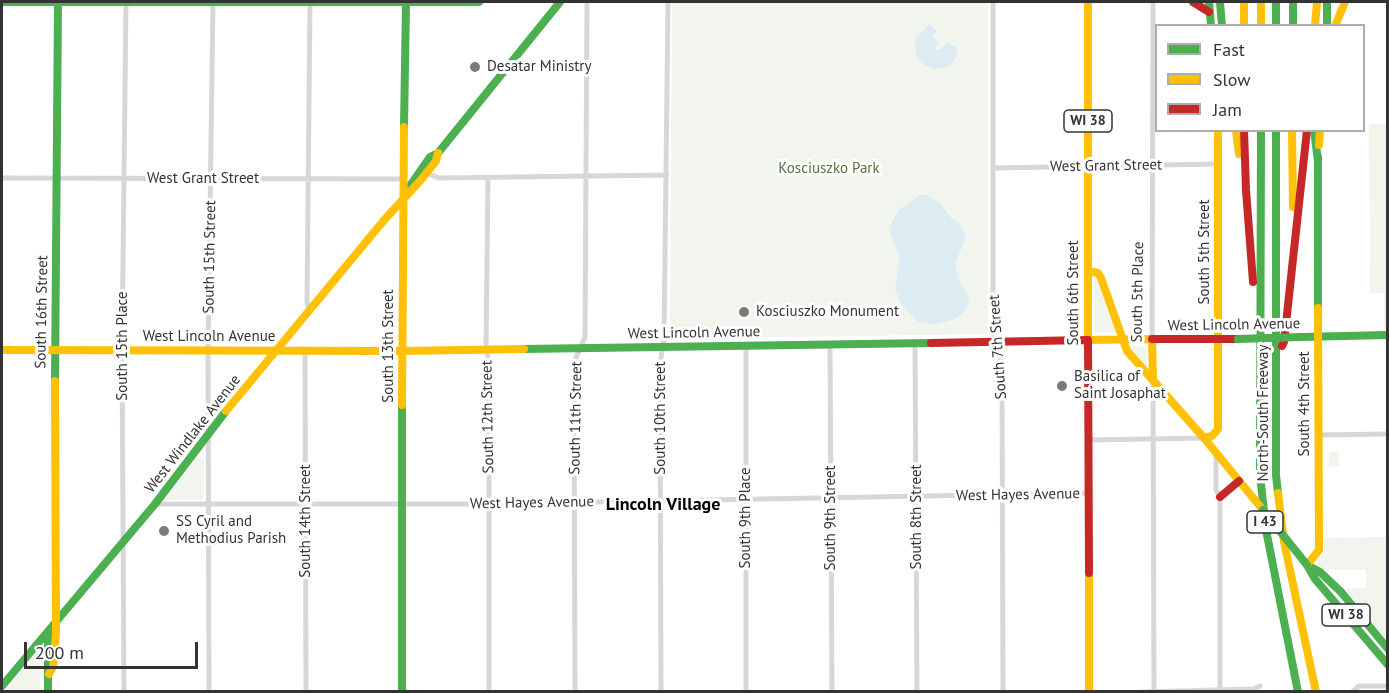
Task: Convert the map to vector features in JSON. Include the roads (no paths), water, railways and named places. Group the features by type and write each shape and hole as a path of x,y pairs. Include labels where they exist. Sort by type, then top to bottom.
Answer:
{"main road":[{"path":"2,2 479,2"},
{"name":"South 16th Street","path":"49,674 53,667 55,623 58,2"},
{"name":"South 13th Street","path":"402,692 402,351 406,2"},
{"name":"West Windlake Avenue","path":"404,197 411,182 430,157 438,153 560,2"},
{"name":"South 6th Street","path":"1088,2 1089,692"},
{"path":"1193,2 1222,24"},
{"path":"1209,2 1211,24"},
{"path":"1220,2 1222,24"},
{"path":"1244,2 1244,24"},
{"path":"1261,2 1261,24"},
{"path":"1276,2 1276,24"},
{"path":"1293,2 1293,23"},
{"path":"1315,24 1317,2"},
{"path":"1327,2 1327,24"},
{"path":"1336,24 1345,2"},
{"name":"South 5th Street","path":"1204,438 1212,436 1218,429 1218,132"},
{"path":"1236,132 1246,190"},
{"path":"1244,132 1246,190 1259,349"},
{"name":"North-South Freeway","path":"1261,132 1260,475 1266,530 1298,692"},
{"name":"North-South Freeway","path":"1276,132 1278,486 1284,542 1316,692"},
{"path":"1292,132 1293,243"},
{"path":"1277,354 1284,342 1307,132"},
{"path":"1314,132 1318,161"},
{"name":"South 4th Street","path":"1307,565 1319,550 1318,161 1320,132"},
{"name":"West Windlake Avenue","path":"2,683 155,504 208,433 436,161 438,153"},
{"name":"WI 38","path":"1088,271 1098,273 1127,351 1216,452 1307,565 1315,579 1388,665"},
{"name":"West Lincoln Avenue","path":"2,350 402,351 1388,335"},
{"name":"South 5th Place","path":"1152,339 1153,379"},
{"path":"1220,497 1239,481"},
{"name":"WI 38","path":"1307,565 1320,572 1341,592 1388,649"},
{"name":"South 16th Street","path":"48,692 48,639 55,623"},
{"path":"30,653 41,656 47,665"}],"street":[{"name":"South 15th Place","path":"124,692 122,350 126,2"},
{"name":"South 15th Street","path":"209,692 208,351 213,2"},
{"path":"309,311 307,302 310,2"},
{"name":"South 11th Street","path":"574,692 575,370 576,357 585,336 587,2"},
{"name":"South 10th Street","path":"661,692 661,357 667,176 668,2"},
{"name":"South 7th Street","path":"993,2 993,332 1000,349 1002,384 1003,692"},
{"name":"South 5th Place","path":"1152,339 1153,2"},
{"name":"West Grant Street","path":"994,168 1218,164"},
{"path":"426,172 439,178 667,176"},
{"name":"West Grant Street","path":"2,178 404,179"},
{"name":"South 12th Street","path":"488,178 486,350 489,360 489,692"},
{"name":"South 8th Street","path":"915,343 917,692"},
{"name":"South 9th Street","path":"830,344 832,692"},
{"name":"South 9th Place","path":"746,345 746,692"},
{"name":"South 14th Street","path":"305,351 306,692"},
{"name":"South 5th Place","path":"1153,379 1154,691"},
{"path":"1319,435 1388,434"},
{"path":"1089,440 1204,438"},
{"path":"1216,452 1216,490 1220,497 1220,691"},
{"name":"West Hayes Avenue","path":"155,504 489,504 1089,494"},
{"path":"1141,692 1220,691 1254,689 1260,686"},
{"path":"1352,692 1359,686 1388,686"}],"place":[{"name":"Desatar Ministry","path":"475,67"},
{"name":"Kosciuszko Monument","path":"744,312"},
{"name":"Basilica of Saint Josaphat","path":"1062,386"},
{"name":"SS Cyril and Methodius Parish","path":"164,531"}],"district":[{"name":"Lincoln Village","path":"663,505"}],"park label":[{"name":"Kosciuszko Park","path":"829,169"}]}
